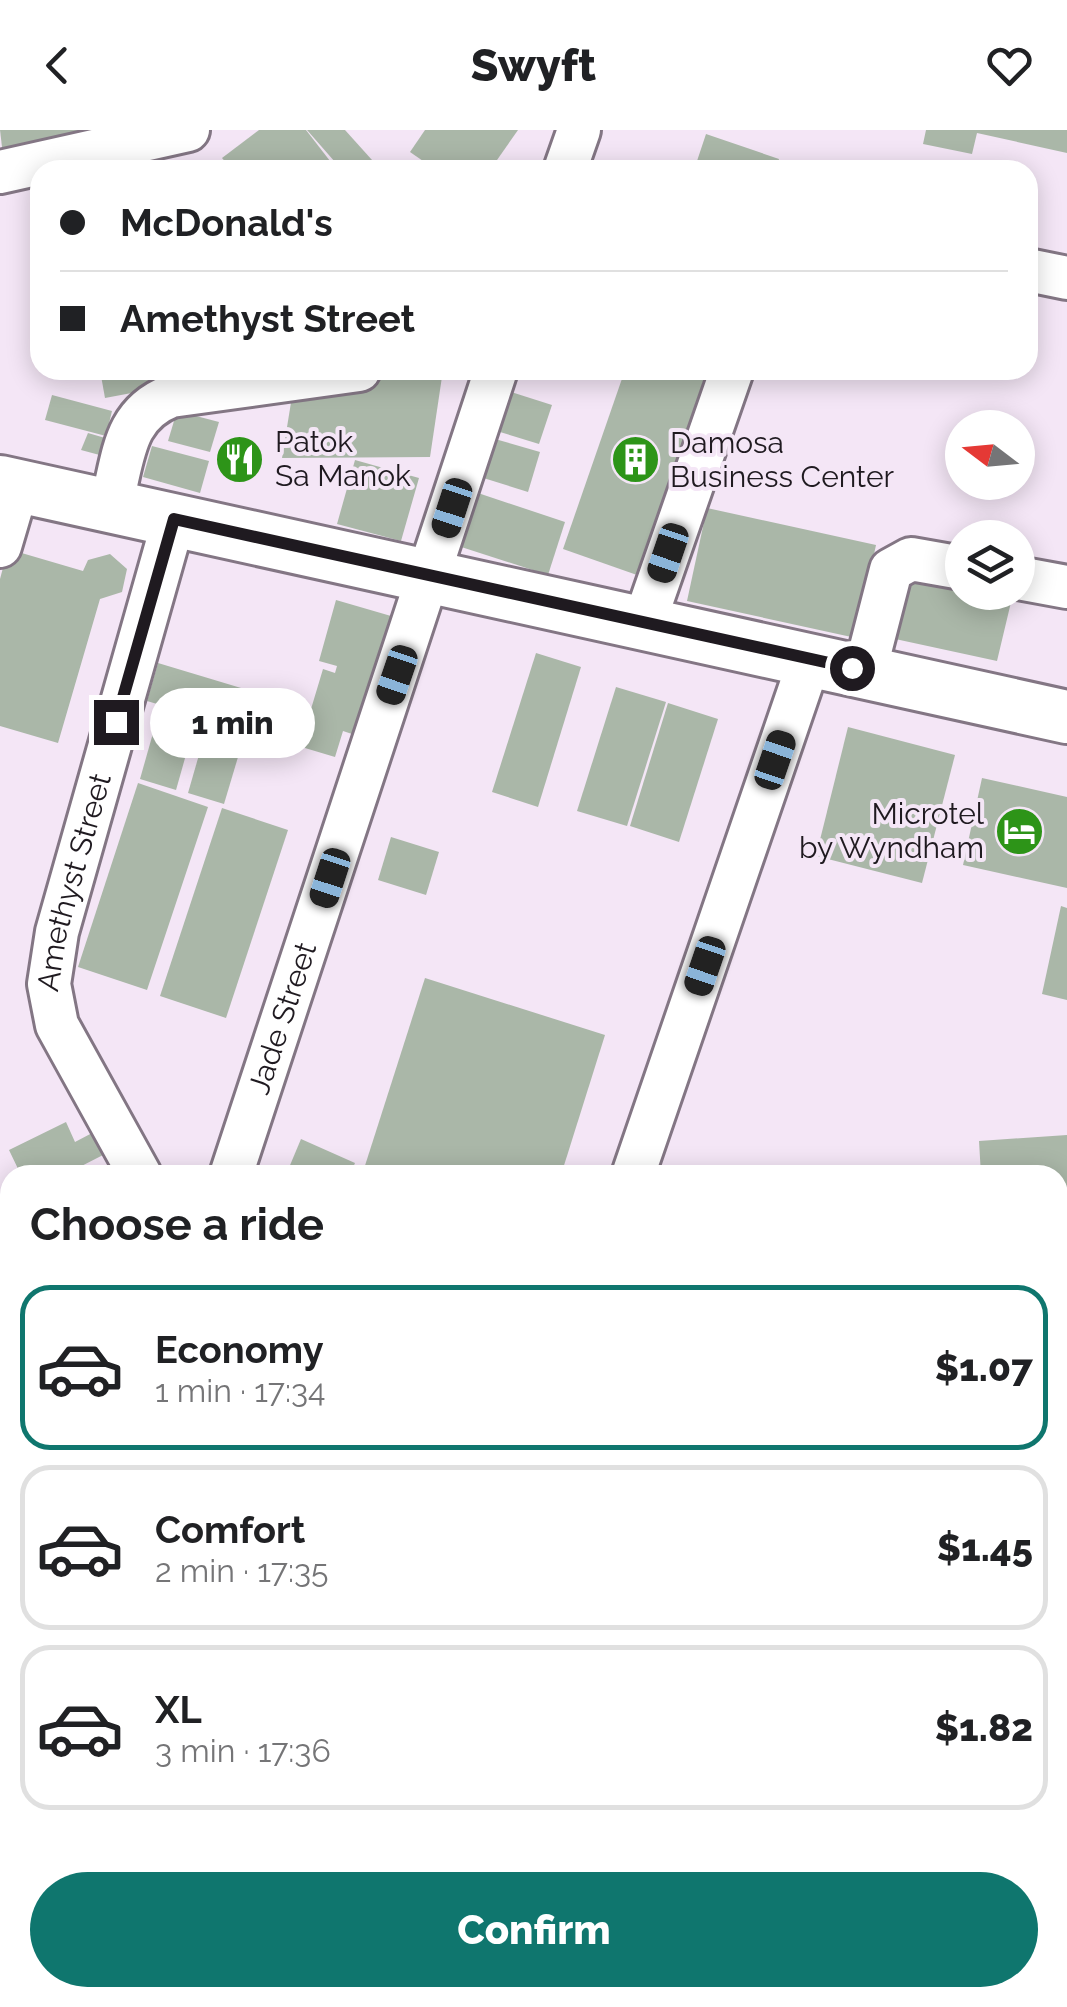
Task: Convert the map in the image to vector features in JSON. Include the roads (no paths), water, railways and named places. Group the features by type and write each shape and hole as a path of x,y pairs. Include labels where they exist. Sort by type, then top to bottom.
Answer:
{"main road":[{"path":"9,484 1067,716"}],"street":[{"path":"59,160 168,138 188,130"},
{"path":"568,160 579,130"},
{"path":"0,172 30,166"},
{"path":"1038,272 1067,278"},
{"path":"111,505 132,426 146,406 171,396 287,380"},
{"name":"Jade Street","path":"233,1165 493,380"},
{"path":"644,623 729,380"},
{"path":"0,546 9,484"},
{"name":"Amethyst Street","path":"134,1165 57,1025 49,984 57,932 174,519"},
{"path":"865,671 891,570 911,559 945,565"},
{"path":"1035,581 1067,587"},
{"path":"636,1165 810,659"}],"place":[{"name":"Patok Sa Manok","path":"240,459"},
{"name":"Damosa Business Center","path":"635,460"},
{"name":"Microtel by Wyndham","path":"1019,831"}]}
